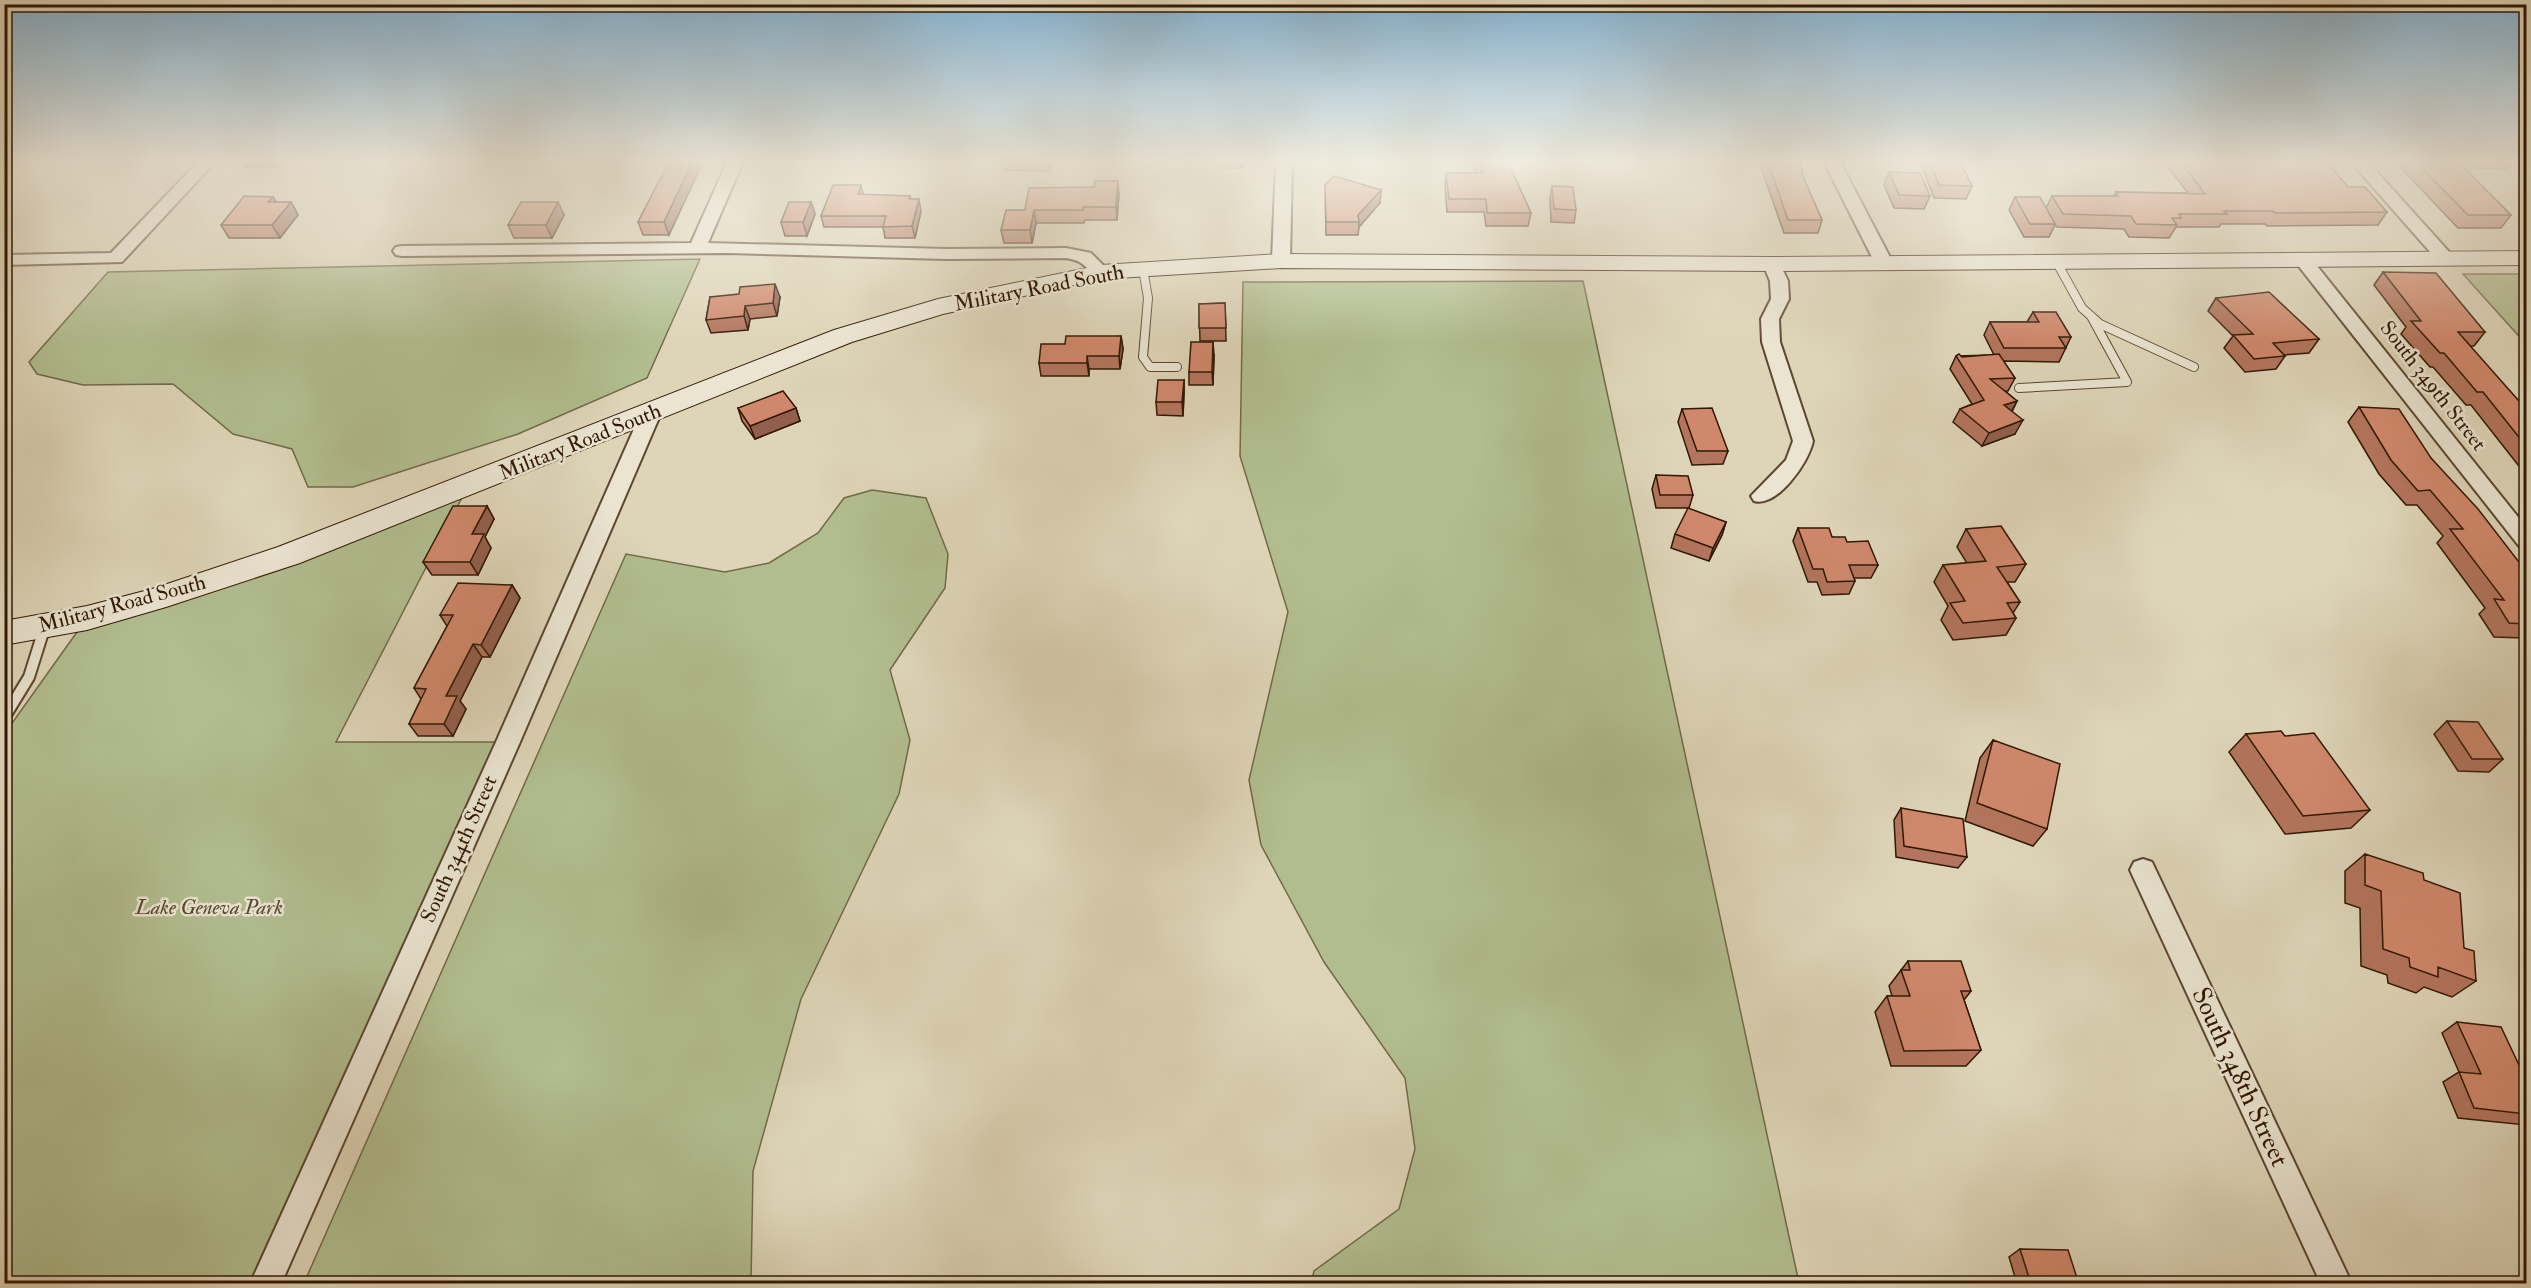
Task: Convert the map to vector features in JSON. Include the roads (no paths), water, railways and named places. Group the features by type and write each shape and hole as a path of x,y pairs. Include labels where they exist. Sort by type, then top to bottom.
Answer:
{"main road":[{"name":"Military Road South","path":"4,633 87,618 289,555 843,336 938,307 1101,272 1281,261 1772,264 2526,258"}],"street":[{"path":"4,260 116,258 150,222"},
{"path":"697,249 709,222"},
{"path":"1281,261 1282,222"},
{"path":"1863,222 1884,263"},
{"path":"2413,222 2445,258"},
{"path":"402,251 697,249 946,254 1066,253 1086,257 1101,272"},
{"name":"South 349th Street","path":"2303,260 2526,541"},
{"path":"1761,496 1793,466 1803,446 1802,434 1771,342 1770,319 1780,299 1779,281 1772,264"},
{"name":"South 344th Street","path":"265,1284 508,742 651,413"},
{"name":"South 348th Street","path":"2143,870 2337,1284"}],"lane":[{"path":"2056,261 2082,308 2100,324 2139,344 2194,367"},
{"path":"1143,269 1148,298 1143,357 1150,367 1177,367"},
{"path":"2019,388 2123,384 2127,381 2091,316"},
{"path":"4,718 29,677 45,626"}],"park label":[{"name":"Lake Geneva Park","path":"209,907"}]}
